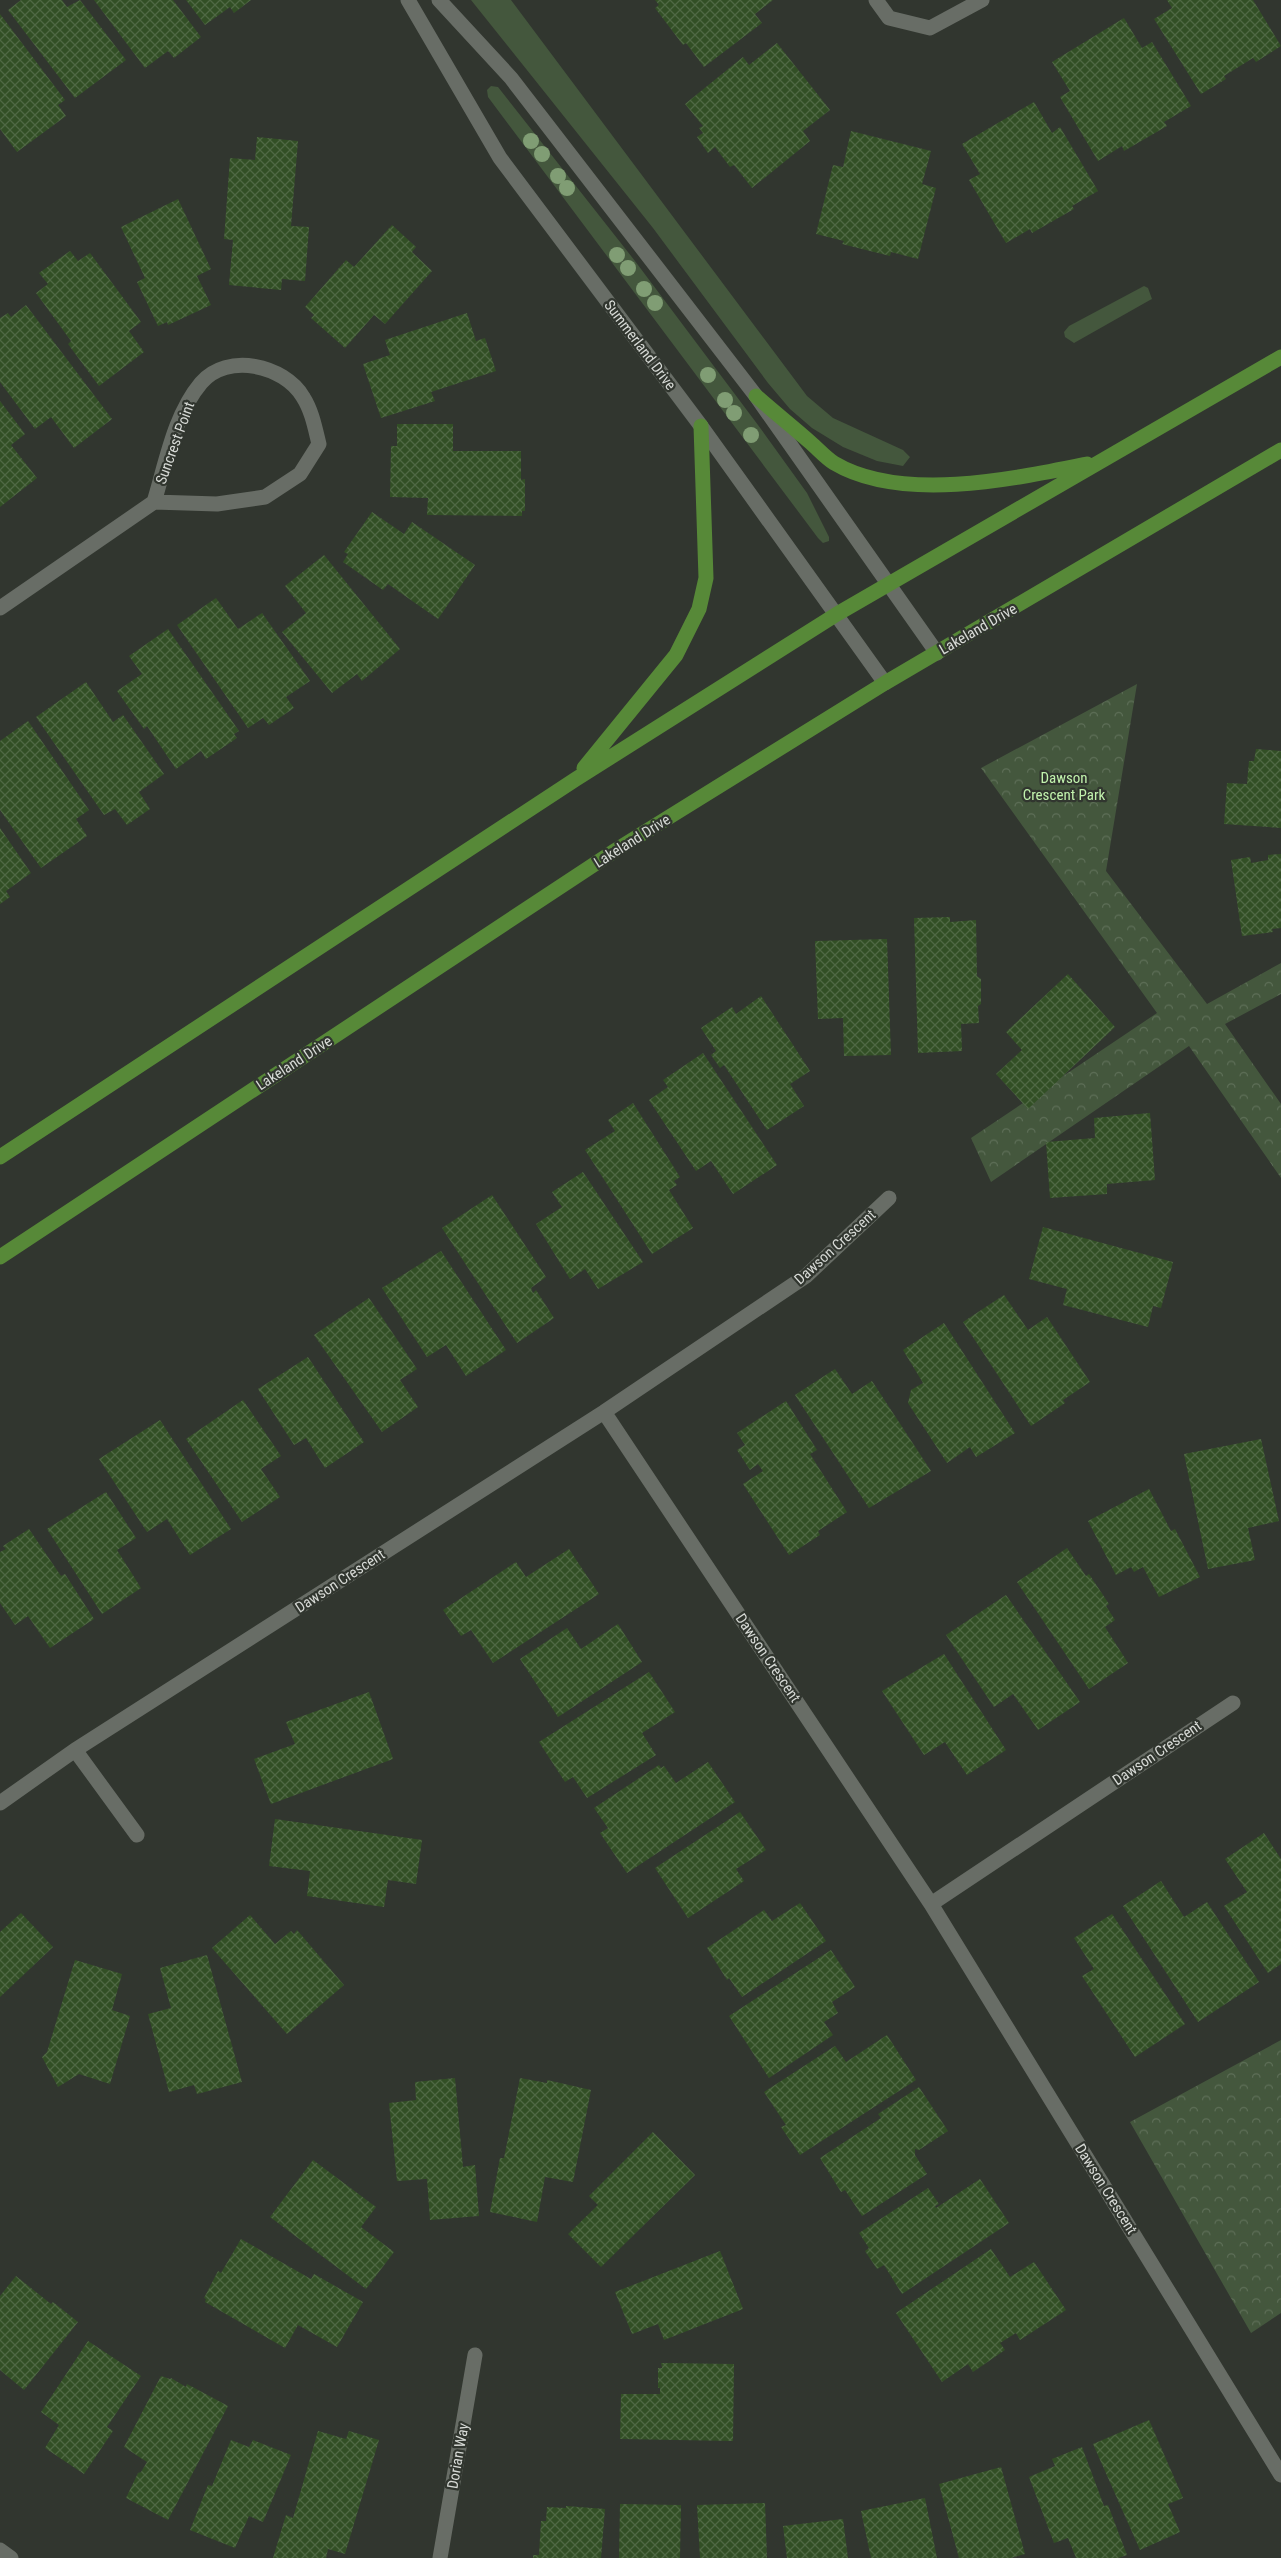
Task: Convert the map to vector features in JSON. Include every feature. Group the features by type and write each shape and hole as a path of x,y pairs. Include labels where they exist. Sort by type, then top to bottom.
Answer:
{"main road":[{"path":"0,1157 576,779 836,614 931,561 1098,461 1281,357"},
{"path":"756,396 834,462 868,478 911,484 966,484 1028,476 1098,461"},
{"path":"576,779 676,655 699,610 706,578 701,426"},
{"name":"Lakeland Drive","path":"0,1257 616,850 885,683 1281,450"}],"street":[{"name":"Summerland Drive","path":"408,0 500,158 701,426 885,683"},
{"path":"439,0 511,78 756,396 937,653"},
{"path":"876,0 889,18 930,28 982,0"},
{"name":"Suncrest Point","path":"0,608 154,502 217,504 266,497 300,474 319,444 313,419 303,396 281,375 255,365 226,367 202,381 186,405 154,502"},
{"name":"Dawson Crescent","path":"0,1804 75,1750 604,1412 806,1276 890,1198"},
{"name":"Dawson Crescent","path":"604,1412 931,1904 1281,2476"},
{"name":"Dawson Crescent","path":"931,1904 1233,1702"},
{"path":"75,1750 137,1835"},
{"name":"Dorian Way","path":"440,2558 475,2354"},
{"path":"0,2550 11,2558"}],"green space":[{"path":"471,0 511,0 807,396 833,418 903,450 910,457 903,466 877,461 843,447 812,428 790,409 768,383 653,228"},
{"path":"491,86 498,87 635,261 758,425 807,493 829,537 829,541 823,543 818,538 488,97 487,90"},
{"path":"1144,286 1148,288 1152,299 1074,343 1065,337 1064,332 1069,326"},
{"name":"Dawson Crescent Park","path":"1137,684 1106,871 1207,1004 1281,963 1281,994 1225,1024 1281,1104 1281,1178 1189,1046 991,1182 971,1138 1157,1013 981,768"},
{"path":"1281,2040 1281,2313 1251,2333 1130,2122"}],"building":[{"path":"21,0 62,0 67,7 80,0 126,60 75,98 8,10"},
{"path":"94,0 173,0 201,37 174,58 168,51 145,68"},
{"path":"186,0 251,0 234,13 230,7 205,25"},
{"path":"655,0 773,0 755,14 762,23 704,67 686,43 683,45 655,8 659,5"},
{"path":"1167,0 1253,0 1281,46 1256,62 1253,58 1224,76 1226,79 1201,94 1154,19 1172,8"},
{"path":"0,14 65,100 58,105 66,116 17,152 0,129"},
{"path":"1124,18 1142,48 1152,42 1191,106 1164,122 1167,126 1124,151 1122,146 1098,161 1060,97 1070,91 1052,62"},
{"path":"777,43 830,110 803,131 810,141 752,188 734,165 730,167 715,147 708,153 697,137 703,133 699,128 703,126 685,104 743,57 749,65"},
{"path":"1034,102 1052,133 1060,127 1098,191 1072,206 1074,209 1032,233 1030,229 1006,243 969,180 980,174 962,144"},
{"path":"851,131 931,151 922,184 936,188 918,259 891,252 890,256 842,244 844,241 816,234 833,165 843,167"},
{"path":"257,137 298,141 291,226 309,227 305,281 282,279 281,290 229,285 233,240 224,239 230,158 255,160"},
{"path":"178,199 211,269 197,276 211,305 168,325 167,322 158,326 137,282 145,278 121,227"},
{"path":"392,225 416,247 412,252 432,271 385,324 374,315 345,348 311,318 314,315 305,307 346,260 354,267"},
{"path":"70,251 78,261 90,253 141,322 129,331 144,352 99,386 68,344 71,341 36,293 48,284 39,273"},
{"path":"26,305 112,419 74,448 51,417 35,429 0,382 0,318 8,313 11,317"},
{"path":"467,313 476,341 485,338 496,371 431,392 435,401 381,418 363,364 390,355 385,340"},
{"path":"0,401 25,434 11,445 37,478 0,507"},
{"path":"397,424 453,424 453,451 521,451 521,480 525,479 525,511 522,511 522,516 427,515 428,498 390,497 391,446 397,446"},
{"path":"372,512 404,534 412,522 475,565 438,619 388,584 383,590 343,562 348,554 344,552"},
{"path":"324,555 400,649 362,681 357,674 332,693 282,632 306,613 285,586"},
{"path":"216,598 238,629 262,613 310,681 286,697 294,708 269,725 263,718 248,728 177,625"},
{"path":"168,629 239,731 234,734 237,738 206,759 201,751 176,769 147,726 144,729 117,691 142,674 129,656"},
{"path":"86,682 113,722 123,715 164,774 139,792 150,809 127,825 115,809 104,815 36,717"},
{"path":"28,721 89,810 76,819 87,836 41,868 0,810 0,741"},
{"path":"1256,749 1281,751 1281,828 1224,824 1227,783 1247,784 1249,761 1254,761"},
{"path":"0,828 31,873 6,891 10,897 0,904"},
{"path":"1281,854 1281,928 1272,929 1273,932 1242,936 1231,860 1250,857 1251,863 1268,860 1268,855"},
{"path":"950,917 950,922 976,920 977,976 981,979 981,1004 978,1006 979,1023 961,1024 962,1051 918,1053 914,918"},
{"path":"887,939 891,1055 844,1056 843,1018 818,1019 815,941"},
{"path":"1068,974 1115,1027 1028,1109 996,1074 1022,1050 1006,1032"},
{"path":"761,996 810,1071 790,1084 804,1106 767,1130 724,1065 720,1068 711,1055 716,1051 701,1028 732,1007 736,1014"},
{"path":"703,1053 777,1165 733,1194 711,1161 696,1171 649,1100 668,1087 663,1080"},
{"path":"633,1103 680,1177 674,1181 677,1185 669,1190 693,1228 652,1254 585,1150 615,1131 608,1120"},
{"path":"1150,1113 1155,1180 1107,1184 1107,1194 1050,1198 1046,1142 1095,1138 1094,1118"},
{"path":"583,1172 643,1262 598,1289 585,1269 570,1279 536,1224 562,1207 552,1192"},
{"path":"492,1195 546,1277 531,1288 533,1293 536,1290 554,1318 517,1343 442,1228"},
{"path":"1043,1227 1173,1262 1161,1308 1153,1306 1148,1327 1063,1305 1067,1289 1029,1279"},
{"path":"441,1251 506,1350 466,1376 446,1345 427,1357 382,1288"},
{"path":"1004,1295 1028,1330 1047,1317 1090,1382 1063,1400 1065,1403 1031,1426 963,1322"},
{"path":"369,1298 417,1369 400,1380 418,1407 382,1432 314,1335"},
{"path":"944,1323 1015,1433 976,1457 970,1447 947,1463 908,1403 911,1390 923,1383 903,1350"},
{"path":"308,1357 364,1442 325,1468 306,1438 294,1445 258,1389"},
{"path":"835,1369 852,1394 872,1381 931,1471 869,1508 795,1395"},
{"path":"243,1400 281,1456 261,1469 280,1497 242,1522 186,1439"},
{"path":"786,1401 817,1450 810,1454 847,1512 818,1531 820,1535 789,1555 743,1484 763,1471 758,1464 750,1470 737,1450 745,1445 737,1433"},
{"path":"160,1420 231,1529 190,1555 167,1519 147,1532 99,1459"},
{"path":"1261,1439 1279,1521 1248,1528 1255,1560 1208,1569 1184,1454"},
{"path":"1149,1489 1171,1531 1175,1529 1200,1577 1159,1597 1143,1567 1134,1572 1131,1567 1116,1575 1088,1521"},
{"path":"106,1492 136,1538 117,1550 141,1588 102,1614 47,1529"},
{"path":"29,1529 61,1576 65,1574 94,1619 50,1648 28,1616 15,1625 0,1603 0,1552 6,1549 3,1546"},
{"path":"1067,1548 1086,1576 1089,1574 1109,1604 1106,1606 1115,1620 1105,1627 1128,1663 1089,1689 1017,1582"},
{"path":"569,1549 599,1594 493,1663 471,1630 461,1636 443,1610 516,1562 526,1577"},
{"path":"1006,1595 1080,1702 1038,1730 1013,1694 994,1707 946,1635"},
{"path":"618,1624 642,1662 558,1717 520,1659 567,1628 581,1649"},
{"path":"944,1654 1006,1750 967,1775 945,1742 924,1755 882,1691"},
{"path":"649,1672 675,1712 642,1733 656,1755 587,1798 573,1777 565,1782 539,1742"},
{"path":"369,1692 393,1759 271,1804 254,1759 295,1744 286,1722"},
{"path":"708,1762 735,1802 627,1873 600,1833 608,1828 594,1808 659,1765 661,1768 664,1766 676,1783"},
{"path":"740,1812 766,1850 736,1869 744,1881 688,1918 655,1868"},
{"path":"275,1819 422,1840 416,1884 388,1880 384,1907 307,1896 310,1871 269,1866"},
{"path":"1264,1833 1281,1859 1281,1964 1268,1973 1224,1906 1247,1892 1225,1859"},
{"path":"1161,1881 1184,1917 1207,1902 1259,1982 1198,2022 1123,1906"},
{"path":"800,1903 826,1941 742,1997 729,1978 727,1980 707,1948 764,1910 772,1921"},
{"path":"21,1913 53,1947 0,1997 0,1932"},
{"path":"1112,1914 1185,2024 1135,2057 1082,1976 1094,1969 1074,1938"},
{"path":"250,1915 275,1944 291,1931 294,1934 297,1930 344,1985 287,2034 212,1948"},
{"path":"831,1950 855,1987 832,2002 838,2013 824,2022 833,2035 769,2078 729,2016"},
{"path":"207,1955 242,2082 197,2094 194,2085 169,2092 148,2014 171,2008 160,1968"},
{"path":"75,1960 122,1974 112,2010 130,2016 110,2084 79,2074 58,2087 42,2057 47,2052"},
{"path":"887,2035 916,2080 800,2155 781,2127 786,2125 764,2092 835,2046 846,2062"},
{"path":"455,2078 463,2167 475,2165 479,2216 430,2220 427,2179 397,2181 389,2103 416,2100 415,2082"},
{"path":"520,2078 547,2083 547,2080 591,2090 573,2182 545,2177 537,2222 490,2212 500,2158 504,2158"},
{"path":"919,2087 948,2131 919,2150 915,2149 915,2155 927,2174 862,2216 845,2190 841,2192 820,2158 881,2118 878,2114"},
{"path":"653,2132 695,2175 601,2267 568,2234 598,2205 589,2196"},
{"path":"313,2160 376,2207 361,2227 394,2252 366,2289 270,2217"},
{"path":"980,2179 1009,2223 902,2294 884,2265 877,2269 865,2251 869,2248 859,2233 928,2188 939,2204 935,2206 936,2208"},
{"path":"241,2239 311,2279 314,2274 363,2302 337,2347 298,2325 285,2348 205,2302 206,2299 204,2298 218,2271 221,2273"},
{"path":"991,2249 1010,2277 1034,2262 1066,2310 1020,2340 1016,2333 1000,2343 1005,2350 973,2372 968,2364 942,2382 896,2313"},
{"path":"720,2251 743,2309 664,2340 658,2324 632,2334 615,2292"},
{"path":"16,2276 51,2304 53,2302 78,2322 24,2390 0,2370 0,2296"},
{"path":"88,2341 141,2376 107,2427 113,2431 84,2474 45,2448 59,2425 41,2412"},
{"path":"661,2363 734,2364 733,2441 620,2439 621,2394 660,2394 660,2388 658,2388 658,2368 662,2368"},
{"path":"161,2376 171,2378 186,2387 187,2384 228,2406 168,2520 126,2498 138,2473 141,2472 147,2462 124,2447"},
{"path":"1149,2420 1183,2498 1168,2504 1180,2532 1140,2550 1093,2444"},
{"path":"318,2431 346,2439 349,2431 379,2440 345,2554 328,2549 326,2558 273,2558 286,2515 293,2518"},
{"path":"231,2440 249,2447 253,2440 291,2455 263,2522 249,2516 235,2548 190,2530 208,2485 212,2486"},
{"path":"1082,2447 1104,2506 1108,2505 1127,2555 1118,2558 1076,2558 1068,2538 1054,2543 1029,2477 1055,2466 1052,2459"},
{"path":"1001,2467 1025,2554 1011,2558 959,2558 939,2484"},
{"path":"925,2498 937,2558 871,2558 861,2511"},
{"path":"765,2503 767,2558 700,2558 697,2505"},
{"path":"620,2504 681,2505 680,2558 619,2558"},
{"path":"566,2506 605,2509 601,2558 533,2558 533,2555 539,2555 541,2521 546,2521 547,2507 566,2508"},
{"path":"843,2519 848,2558 787,2558 783,2526"}]}
